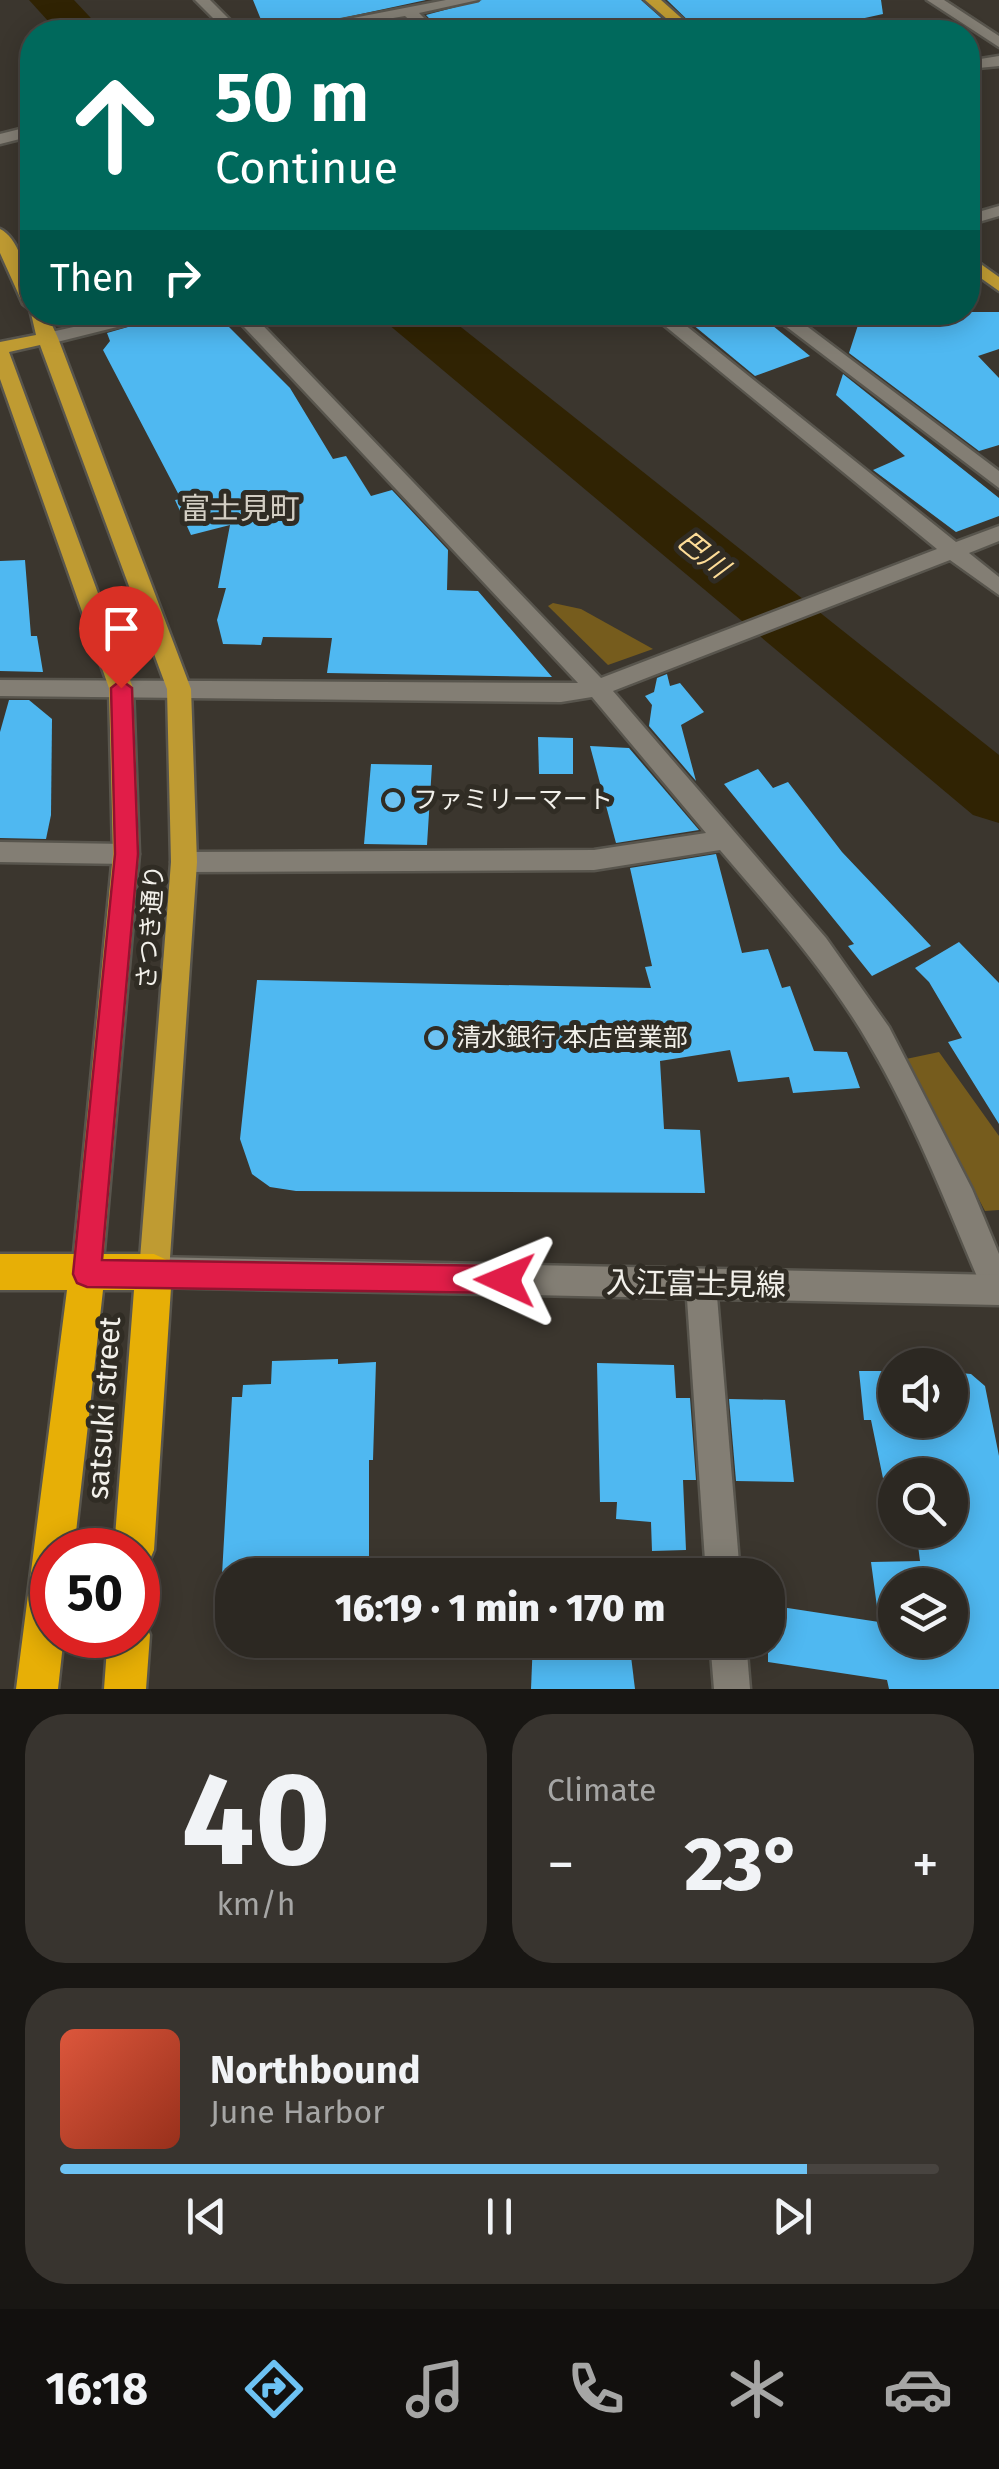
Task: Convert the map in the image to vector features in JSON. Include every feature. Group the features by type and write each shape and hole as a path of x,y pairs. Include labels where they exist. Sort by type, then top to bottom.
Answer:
{"highway":[{"path":"0,1272 154,1272"},
{"name":"satsuki street","path":"136,1528 154,1272"},
{"name":"satsuki street","path":"57,1528 87,1274"},
{"path":"37,1689 41,1658"},
{"path":"125,1689 127,1658"}],"main road":[{"path":"652,0 676,20"},
{"path":"0,234 20,278"},
{"name":"さつき通り","path":"43,325 179,689 184,862 154,1272"},
{"path":"0,350 49,338"},
{"name":"さつき通り","path":"0,350 121,688 126,854 87,1274"}],"street":[{"path":"202,0 223,20"},
{"path":"357,20 471,0"},
{"path":"934,0 964,20"},
{"path":"408,11 417,20"},
{"path":"49,338 108,325"},
{"path":"252,325 597,688 817,946 879,1035 962,1199 999,1292"},
{"path":"673,325 948,553 999,588"},
{"path":"793,325 999,482"},
{"path":"0,688 560,694 597,688 999,533"},
{"path":"184,862 594,860 728,839"},
{"path":"0,852 126,854"},
{"name":"入江富士見線","path":"154,1272 999,1292"},
{"path":"700,1284 722,1558"},
{"path":"729,1658 732,1689"}],"shaded area":[{"path":"553,603 581,609 653,649 608,665 548,606"},
{"path":"939,1052 999,1136 999,1210 985,1211 906,1059"}],"building":[{"path":"253,0 426,0 333,20 261,20"},
{"path":"482,0 641,0 664,20 431,20 426,15"},
{"path":"667,0 881,0 883,14 856,20 688,20"},
{"path":"980,312 999,312 999,349 978,356 999,378 999,445 979,451 849,353 858,325 980,325"},
{"path":"135,325 227,325 290,388 333,459 346,456 371,496 392,490 448,550 447,590 478,591 552,677 327,673 332,638 263,637 261,645 223,644 217,620 226,588 218,588 230,525 191,535 175,500 181,499 103,350 110,341 107,333"},
{"path":"693,325 772,325 810,356 755,376"},
{"path":"843,374 999,498 999,516 956,532 873,470 905,456 836,395"},
{"path":"25,560 31,636 37,636 43,672 0,671 0,561"},
{"path":"667,674 670,686 680,683 704,712 681,725 696,781 649,726 652,705 645,696 654,692 657,678"},
{"path":"9,700 29,700 52,719 51,815 46,839 0,838 0,732"},
{"path":"538,737 573,738 573,774 539,774"},
{"path":"590,746 629,748 699,830 616,843"},
{"path":"371,764 432,765 427,845 364,844"},
{"path":"758,769 773,788 788,782 842,852 931,946 872,976 848,946 854,944 724,784"},
{"name":"清水銀行 本店営業部","path":"716,854 742,953 768,949 782,988 790,986 814,1051 847,1052 860,1088 793,1093 789,1077 738,1082 730,1050 660,1061 664,1129 700,1130 705,1193 296,1191 270,1187 252,1174 240,1139 257,980 651,988 645,967 652,966 630,868"},
{"path":"959,942 999,983 999,1124 948,1042 962,1038 929,982 915,968"},
{"path":"272,1361 376,1362 373,1460 369,1460 369,1558 223,1558 232,1397 242,1397 243,1385 271,1384"},
{"path":"597,1363 674,1365 676,1398 690,1398 696,1480 683,1480 686,1550 652,1551 651,1522 616,1519 617,1502 600,1502"},
{"path":"859,1371 878,1371 878,1438 968,1438 968,1374 985,1386 999,1456 999,1689 889,1689 887,1680 768,1662 768,1658 785,1658 785,1608 878,1622 878,1658 968,1658 968,1568 878,1568 878,1614 871,1562 920,1561 918,1548 968,1548 968,1458 879,1458 871,1420 864,1420"},
{"path":"729,1399 785,1400 794,1482 736,1481"},
{"path":"532,1658 631,1658 635,1689 531,1689"}],"waterway":[{"name":"巴川","path":"50,0 70,20"},
{"name":"巴川","path":"423,325 999,795"}],"place":[{"name":"ファミリーマート","path":"393,800"},
{"name":"清水銀行 本店営業部","path":"436,1038"}],"district":[{"name":"富士見町","path":"240,509"}],"route":[{"path":"121,688 126,854 87,1274 505,1280"}]}
